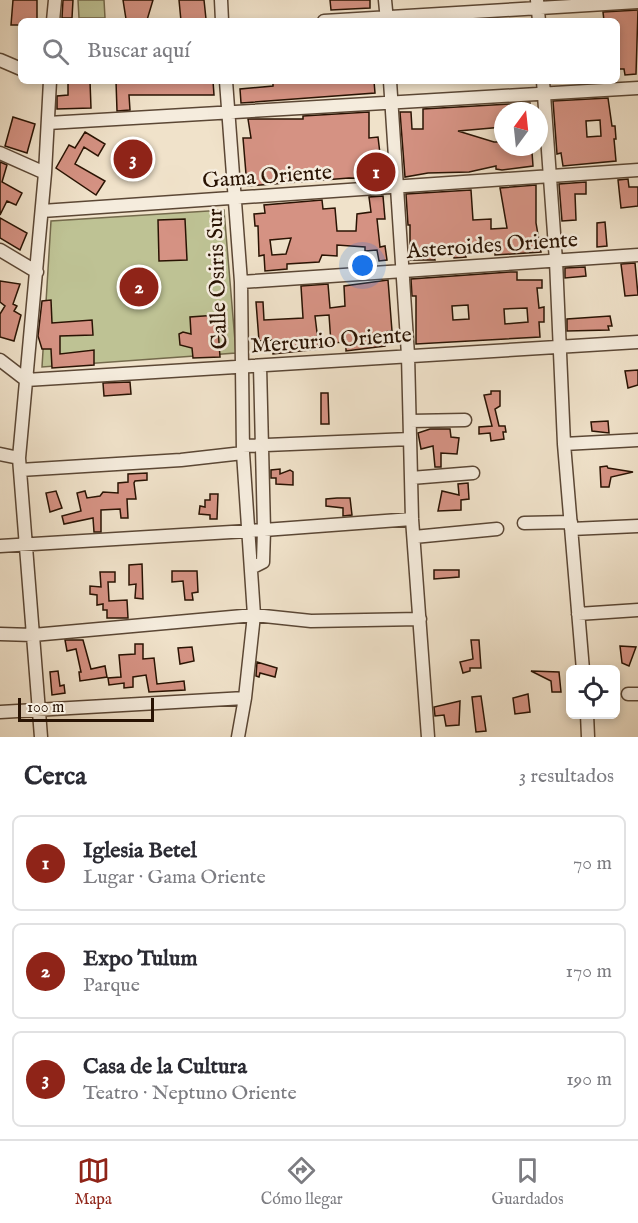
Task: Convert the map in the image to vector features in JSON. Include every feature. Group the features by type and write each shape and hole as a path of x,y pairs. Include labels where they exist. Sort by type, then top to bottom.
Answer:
{"street":[{"path":"53,18 55,0"},
{"path":"221,0 222,18"},
{"path":"385,0 386,18"},
{"path":"403,18 638,2"},
{"path":"0,60 18,68"},
{"path":"41,737 20,464 45,173 49,84"},
{"name":"Calle Osiris Sur","path":"226,84 241,282 240,367 243,449 254,615 245,698 238,737"},
{"path":"390,84 408,355 412,519 429,737"},
{"path":"543,84 556,261 564,444 583,665"},
{"path":"48,123 638,88"},
{"path":"0,153 45,173"},
{"name":"Gama Oriente","path":"42,211 638,170"},
{"path":"0,250 37,272"},
{"name":"Asteroides Oriente","path":"241,282 638,255"},
{"name":"Mercurio Oriente","path":"26,380 638,342"},
{"path":"0,360 26,380"},
{"path":"251,568 263,562 260,366"},
{"path":"410,421 465,420"},
{"path":"0,454 20,464 181,460 262,446 410,439"},
{"path":"564,444 638,440"},
{"path":"411,478 473,473"},
{"path":"0,546 412,519"},
{"path":"524,523 638,526"},
{"path":"414,537 497,529"},
{"path":"578,614 638,610"},
{"path":"0,634 33,635 254,615 311,621 420,619"},
{"path":"0,712 245,698"},
{"path":"587,719 588,737"}],"green space":[{"path":"78,0 104,0 105,18 79,18"},
{"path":"224,210 236,353 42,367 51,221"}],"building":[{"path":"13,0 37,0 37,18 18,18 18,25 11,25"},
{"path":"63,0 73,0 72,18 62,18"},
{"path":"123,0 153,0 148,18 126,18"},
{"path":"179,0 204,0 206,18 181,18"},
{"path":"330,0 370,0 370,8 331,10"},
{"path":"638,10 636,74 625,75 624,69 620,69 620,18 604,18 603,12"},
{"path":"68,84 90,84 91,108 57,109 57,96 68,95"},
{"path":"116,84 213,84 214,95 129,95 130,110 117,111"},
{"path":"273,84 374,84 375,93 241,103 240,89 273,86"},
{"path":"608,98 612,126 615,126 616,161 563,166 561,153 557,154 553,101","holes":["600,120 601,136 587,137 586,121"]},
{"path":"494,105 494,128 458,131 494,142 494,156 532,156 533,166 502,170 496,169 496,166 469,172 428,173 405,177 400,112 411,112 412,129 423,129 423,109"},
{"path":"369,112 369,138 378,137 383,179 349,178 247,186 243,138 251,138 248,119 303,119 303,116"},
{"path":"13,117 35,124 27,153 5,146"},
{"path":"85,132 105,144 98,156 84,147 75,164 105,181 96,195 56,168 69,145 75,148"},
{"path":"0,162 7,165 2,182 22,193 16,205 7,201 0,215"},
{"path":"628,179 629,187 638,187 638,206 621,208 618,180"},
{"path":"586,182 586,194 575,194 576,220 562,221 559,184"},
{"path":"536,185 536,223 541,252 495,255 495,251 465,253 466,257 454,258 453,254 434,256 435,260 410,260 410,225 408,225 406,194 471,190 473,220 491,219 491,229 507,228 500,188"},
{"path":"383,196 385,219 377,219 380,247 385,246 387,260 379,261 377,250 365,251 365,247 337,245 337,256 322,255 319,262 287,264 287,269 265,271 264,255 259,256 258,226 255,226 254,214 265,213 264,205 322,200 323,209 335,208 337,231 356,231 357,214 371,212 369,197","holes":["291,238 286,254 272,255 270,240"]},
{"path":"0,218 27,233 20,250 0,238"},
{"path":"185,219 187,260 159,261 158,220"},
{"path":"605,222 607,246 597,247 597,223"},
{"path":"635,263 638,295 625,296 621,264"},
{"path":"585,267 586,276 565,278 565,268"},
{"path":"517,272 517,280 542,280 542,288 537,288 539,308 544,307 544,322 539,322 540,337 416,344 416,296 412,296 411,279","holes":["468,305 469,319 453,320 452,306","527,308 528,322 505,324 504,309"]},
{"path":"388,280 392,331 385,332 385,346 346,351 346,342 331,343 329,315 315,316 319,349 273,354 272,340 259,341 256,302 263,302 264,320 303,318 301,286 328,284 330,308 345,306 344,286"},
{"path":"0,281 20,284 13,304 17,306 14,311 21,315 14,341 0,337 0,314 5,306 0,302"},
{"path":"51,300 52,323 92,320 93,335 60,336 60,354 94,350 94,365 52,368 51,349 42,349 38,336 42,301"},
{"path":"217,315 220,357 193,358 192,348 180,345 179,334 183,332 191,334 190,317"},
{"path":"610,316 612,326 608,326 609,330 567,331 567,319"},
{"path":"638,370 638,385 628,388 625,371"},
{"path":"130,382 131,394 104,396 103,383"},
{"path":"491,391 500,391 500,406 495,409 499,426 505,426 506,432 503,432 504,439 491,441 490,433 479,434 479,427 492,426 484,395 491,394"},
{"path":"321,393 328,393 329,424 321,424"},
{"path":"608,421 609,433 592,431 591,422"},
{"path":"430,429 450,429 451,437 459,438 457,454 441,453 441,467 435,467 433,446 421,449 418,433"},
{"path":"607,466 633,472 611,477 609,487 601,487 600,467"},
{"path":"280,469 280,474 290,470 293,472 293,485 276,484 276,478 271,478 271,470"},
{"path":"147,473 147,480 134,483 136,499 127,499 128,518 121,518 120,509 101,510 101,532 94,532 93,518 64,524 62,516 81,511 77,493 85,491 87,498 100,496 103,492 118,493 118,483 128,482 128,474"},
{"path":"468,483 469,499 461,500 461,510 438,511 442,491 459,495 458,484"},
{"path":"56,491 62,508 50,512 46,493"},
{"path":"210,494 218,494 217,519 210,519 210,515 199,514 200,506 205,507 205,500 210,500"},
{"path":"350,498 352,515 343,516 343,508 326,506 326,499"},
{"path":"142,564 143,599 135,598 136,584 129,585 129,565"},
{"path":"434,570 459,570 459,577 434,579"},
{"path":"172,571 197,571 198,592 192,593 193,600 185,600 183,581 172,582"},
{"path":"100,572 115,572 115,582 108,582 109,601 127,600 128,618 107,618 107,610 103,610 103,604 97,605 97,595 90,594 90,586 101,587"},
{"path":"65,640 83,640 91,669 105,666 107,677 80,681 79,672 81,672 76,649 67,651"},
{"path":"471,640 479,640 481,668 470,668 470,671 463,673 460,662 473,659"},
{"path":"135,644 143,644 143,659 154,658 157,684 184,681 185,690 149,692 146,675 133,677 133,687 124,688 124,683 109,685 108,678 121,677 119,655 135,654"},
{"path":"620,646 636,647 629,666 622,663"},
{"path":"192,647 194,661 180,664 178,648"},
{"path":"257,662 277,668 275,677 260,673 259,677 256,676"},
{"path":"58,671 60,686 64,685 65,693 52,695 50,672"},
{"path":"531,671 559,672 561,692 552,692 551,681"},
{"path":"528,694 530,712 515,714 513,698"},
{"path":"481,696 486,731 476,732 472,697"},
{"path":"460,701 459,725 446,726 444,715 435,716 434,707"}],"place":[{"name":"Casa de la Cultura","path":"133,159"},
{"name":"Iglesia Betel","path":"376,172"},
{"name":"Expo Tulum","path":"139,287"}]}
